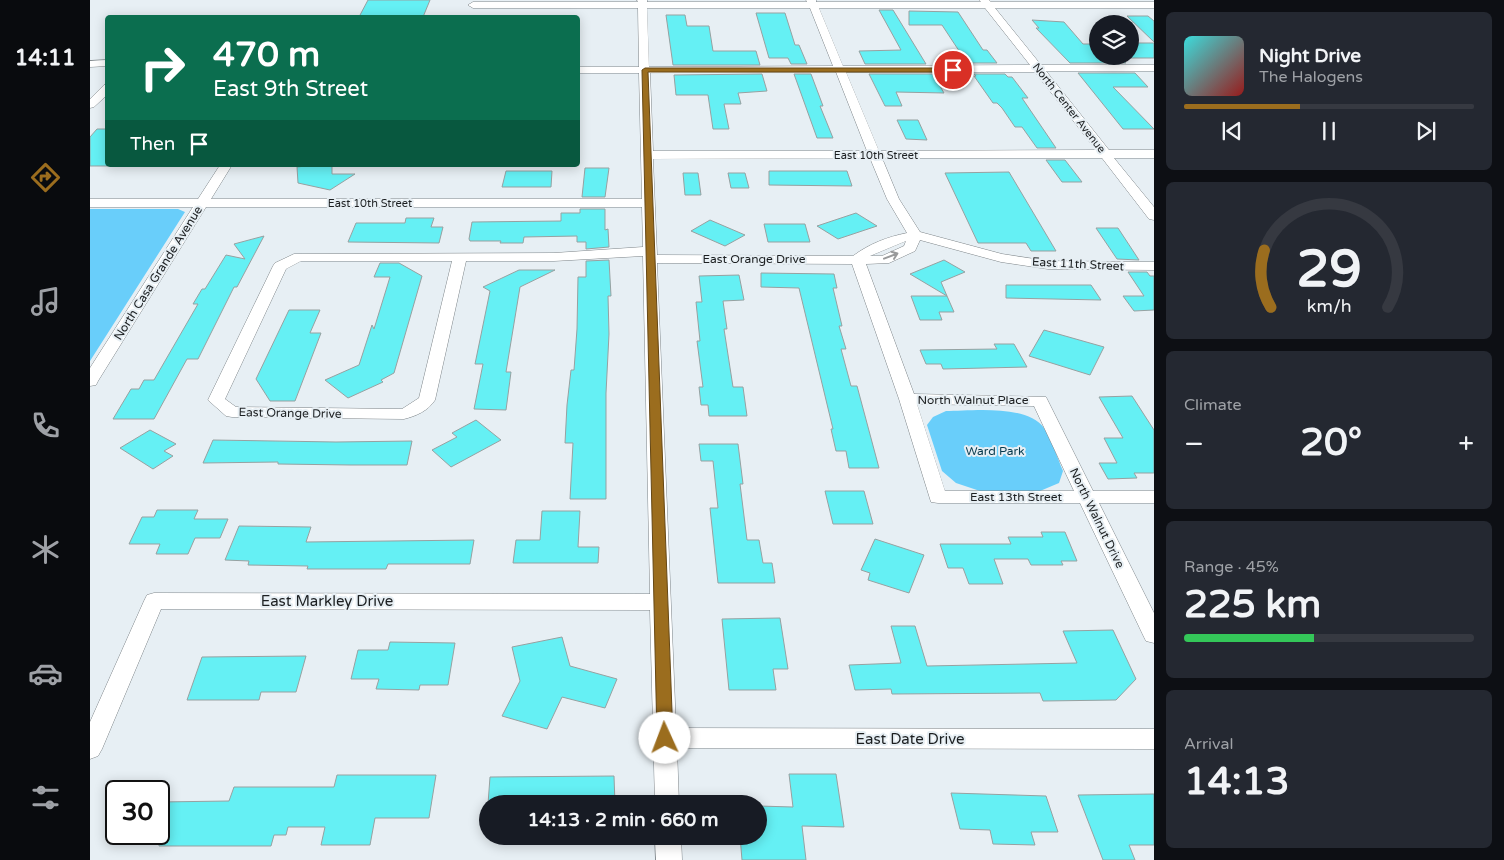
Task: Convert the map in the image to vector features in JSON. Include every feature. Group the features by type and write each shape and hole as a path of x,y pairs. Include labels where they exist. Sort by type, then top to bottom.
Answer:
{"street":[{"path":"643,2 667,795"},
{"path":"473,6 643,2 986,2 1154,5"},
{"path":"812,2 893,199 915,236"},
{"name":"North Center Avenue","path":"986,2 1154,216"},
{"path":"90,64 105,64"},
{"path":"580,70 1154,68"},
{"path":"90,106 105,90"},
{"name":"East 10th Street","path":"647,155 1154,154"},
{"name":"North Casa Grande Avenue","path":"90,381 225,167"},
{"name":"East 10th Street","path":"90,203 649,203"},
{"name":"East Orange Drive","path":"460,256 427,400 416,409 404,414 232,412 216,400 280,266 299,257 460,256 554,257 650,255 884,260 910,248 915,236"},
{"name":"East 11th Street","path":"915,236 1001,258 1048,265 1154,266"},
{"path":"857,259 907,400"},
{"name":"North Walnut Place","path":"907,400 1040,400"},
{"name":"East 13th Street","path":"907,400 938,497 1154,497"},
{"name":"North Walnut Drive","path":"1040,400 1154,635"},
{"name":"East Markley Drive","path":"90,749 154,601 661,602"},
{"name":"East Date Drive","path":"665,738 1154,739"},
{"path":"668,845 669,860"}],"green space":[{"path":"90,209 178,209 185,212 90,361"},
{"name":"Ward Park","path":"984,410 1012,412 1036,420 1047,433 1063,471 1059,483 1040,491 980,491 956,483 942,471 927,425 933,417 946,411"}],"building":[{"path":"368,0 430,0 424,15 360,15"},
{"path":"879,10 893,10 926,64 865,64 859,51 901,50"},
{"path":"909,11 958,12 983,50 987,50 997,63 967,63 942,25 909,25"},
{"path":"756,13 785,13 795,45 799,45 807,64 791,64 788,58 769,58"},
{"path":"666,15 685,15 687,26 709,26 713,51 756,51 760,65 673,65"},
{"path":"1139,16 1148,16 1154,21 1154,42 1139,28"},
{"path":"1032,20 1064,22 1083,44 1089,44 1089,63 1070,63 1036,28 1039,28"},
{"path":"1139,43 1154,43 1154,58 1139,58"},
{"path":"1078,73 1135,73 1148,87 1113,87 1154,129 1123,129"},
{"path":"762,74 767,91 738,93 741,104 724,104 729,129 713,129 708,95 676,95 674,75"},
{"path":"794,74 811,74 823,106 820,106 833,138 817,138"},
{"path":"869,74 933,74 944,93 896,92 902,106 885,106"},
{"path":"974,74 1005,74 1008,77 1012,77 1028,98 1022,98 1056,148 1037,148 1022,127 1015,127 1002,108 997,103 993,103"},
{"path":"897,120 918,120 927,140 906,139"},
{"path":"97,129 105,129 105,166 90,166 90,137"},
{"path":"1046,160 1065,160 1082,182 1062,182"},
{"path":"297,167 332,167 332,174 355,174 330,190 298,183"},
{"path":"585,168 609,168 605,197 582,197"},
{"path":"506,171 552,171 551,187 502,187"},
{"path":"769,171 847,171 852,186 769,185"},
{"path":"1009,172 1056,251 1031,251 1026,243 978,243 945,173"},
{"path":"683,173 698,173 701,195 685,195"},
{"path":"728,173 745,173 749,188 731,188"},
{"path":"580,209 605,209 605,230 608,229 609,247 586,249 586,242 577,242 577,236 524,237 523,243 470,241 469,239 472,222 561,221 561,213 580,213"},
{"path":"856,213 877,226 838,239 817,226"},
{"path":"406,218 434,218 431,227 443,227 439,243 348,242 356,223 405,223"},
{"path":"710,220 745,235 725,246 691,231"},
{"path":"764,224 805,224 810,242 768,242"},
{"path":"1096,228 1118,228 1139,260 1117,259"},
{"path":"264,236 237,287 234,287 198,359 187,359 154,419 113,419 131,389 139,389 144,380 154,380 198,304 193,304 202,289 205,289 226,255 245,259 234,244"},
{"path":"609,260 611,296 608,296 606,499 570,499 573,443 565,443 571,370 574,370 578,277 586,277 586,261"},
{"path":"944,260 965,272 941,282 947,296 910,274"},
{"path":"380,263 399,263 422,276 394,373 381,380 383,382 348,398 325,380 359,365 372,325 374,329 390,277 374,277"},
{"path":"519,270 555,270 520,287 506,372 511,372 506,410 474,409 483,364 475,364 490,291 483,287"},
{"path":"1128,272 1147,272 1150,276 1154,276 1154,310 1134,311 1123,296 1144,296"},
{"path":"761,273 834,274 837,288 833,288 842,326 839,326 846,349 841,349 851,386 857,386 879,468 849,468 846,451 836,451 831,429 833,429 799,288 761,287"},
{"path":"739,275 744,300 723,301 727,329 724,329 733,387 743,387 747,416 709,416 708,405 701,405 699,387 703,387 697,341 700,341 696,302 702,302 699,276"},
{"path":"1006,285 1091,285 1101,300 1006,298"},
{"path":"911,296 947,296 954,312 939,312 942,320 920,320"},
{"path":"289,310 320,310 310,333 321,333 295,401 270,401 256,379"},
{"path":"1044,330 1104,347 1090,375 1029,356"},
{"path":"994,344 1014,344 1027,367 943,369 941,364 926,364 920,350 997,349"},
{"path":"1132,396 1154,430 1154,473 1134,473 1137,478 1108,479 1099,463 1117,463 1104,438 1123,438 1099,397"},
{"path":"476,420 501,440 451,467 432,450 457,437 452,433"},
{"path":"150,430 176,444 164,451 173,456 153,469 120,448"},
{"path":"213,440 412,441 407,465 278,464 278,462 203,463"},
{"path":"699,444 738,444 743,484 740,484 747,540 759,540 763,563 772,563 775,583 718,583 710,508 718,508 713,461 701,461"},
{"path":"825,491 864,491 873,524 833,524"},
{"path":"157,510 198,510 194,519 228,519 220,538 195,538 188,554 156,554 160,544 129,544 142,517 154,517"},
{"path":"542,511 580,511 578,547 599,547 598,563 513,563 516,540 540,540"},
{"path":"239,526 311,527 306,542 474,540 470,564 388,564 386,569 307,569 308,566 248,565 249,561 225,560"},
{"path":"1041,532 1065,532 1077,561 1061,561 1063,565 1031,565 1028,559 994,559 1003,584 969,584 963,568 948,568 940,544 1011,544 1008,537 1043,537"},
{"path":"875,539 924,555 909,593 868,580 870,573 861,570"},
{"path":"780,618 788,669 773,669 776,690 729,690 722,619"},
{"path":"891,626 915,626 927,666 1077,663 1063,631 1113,630 1136,679 1116,700 1043,701 1040,693 892,694 891,689 855,690 849,665 901,663"},
{"path":"562,637 570,666 617,679 605,708 562,697 547,729 502,716 520,681 512,647"},
{"path":"390,642 455,643 448,685 420,685 419,690 376,689 379,679 351,679 358,650 388,650"},
{"path":"306,656 296,692 261,692 259,700 187,700 202,657"},
{"path":"789,774 836,774 844,827 802,826 806,860 742,860 741,845 767,845 767,806 793,807"},
{"path":"337,775 436,775 429,818 375,818 370,845 321,845 325,827 288,827 286,835 274,835 271,846 159,846 170,845 170,802 229,801 234,787 334,787"},
{"path":"614,776 615,795 489,795 490,777"},
{"path":"951,793 1046,796 1058,832 1031,832 1035,845 993,844 990,830 960,829"},
{"path":"1154,794 1154,845 1129,845 1135,860 1103,860 1078,795"}],"route":[{"path":"665,738 645,70 953,70"}]}
